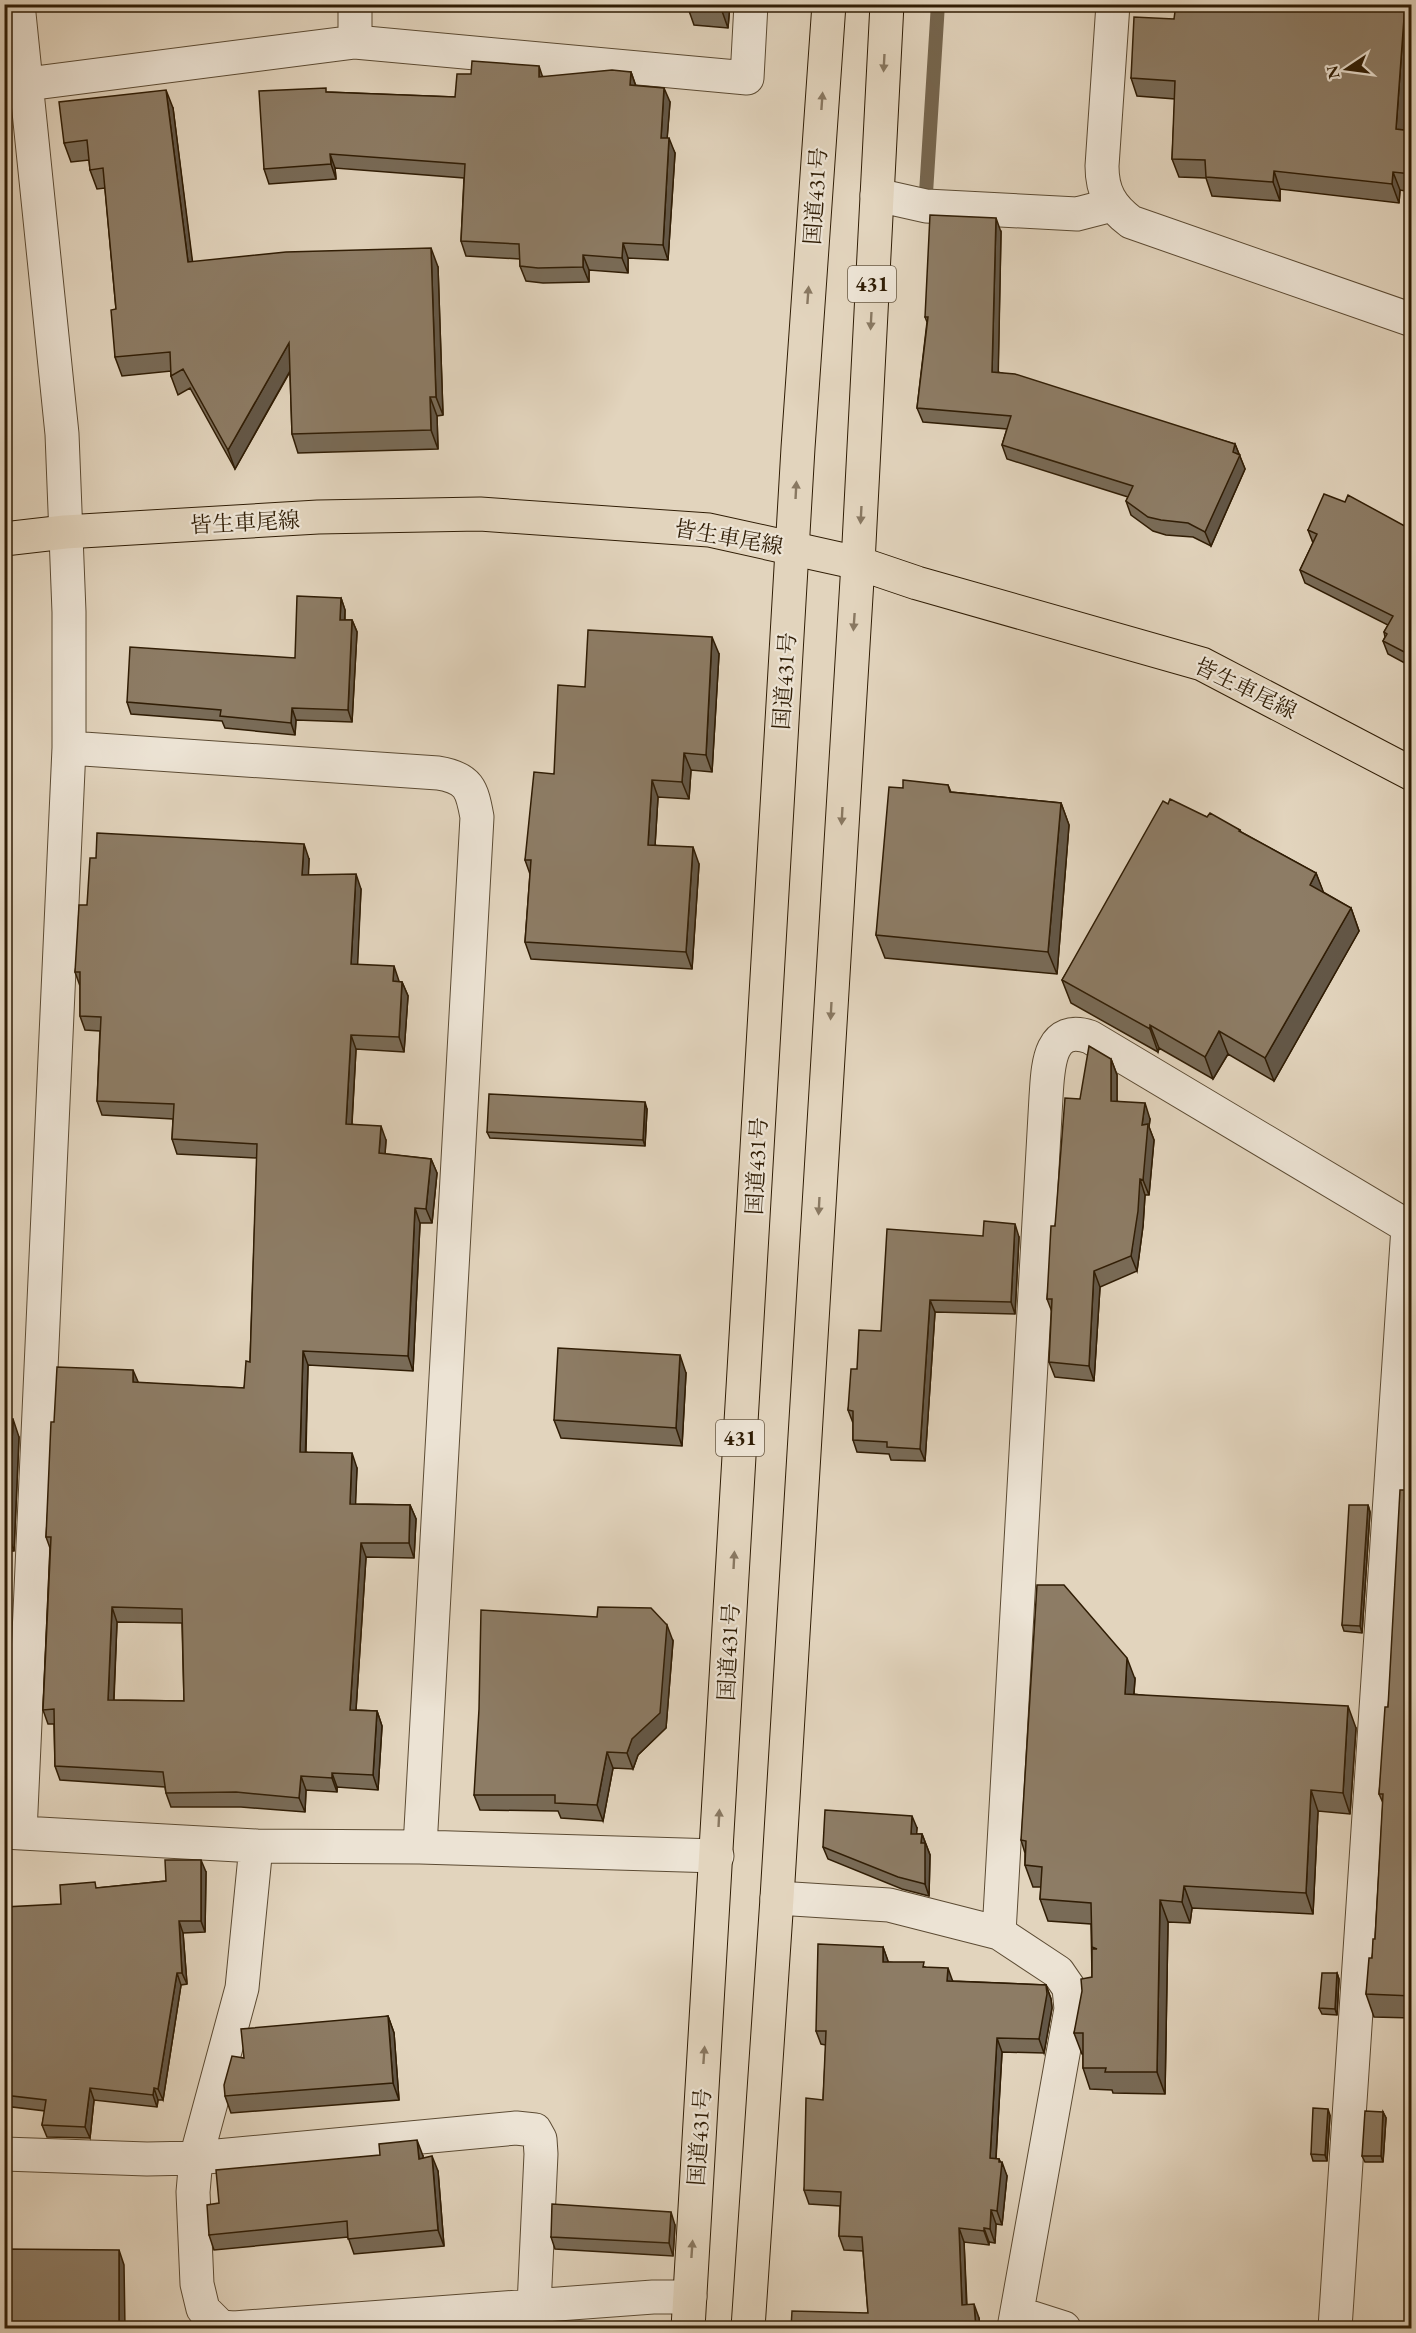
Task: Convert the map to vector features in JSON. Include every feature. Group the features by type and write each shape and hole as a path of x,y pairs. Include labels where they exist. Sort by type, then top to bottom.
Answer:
{"main road":[{"name":"国道431号","path":"689,2313 783,692 829,4"},
{"name":"431","path":"748,2328 777,1898 858,563 887,4"},
{"name":"皆生車尾線","path":"4,539 65,532 318,517 480,514 709,530 858,563 917,583 1202,664 1412,774"}],"street":[{"path":"18,4 15,86 62,434 69,612 69,748 12,1833 256,1846 420,1847 717,1856"},
{"path":"355,4 355,42"},
{"path":"15,86 355,42 747,78 751,4"},
{"path":"1113,4 1102,166 1102,184 1112,206 1131,222 1412,320"},
{"path":"877,195 926,206 1077,214 1112,206"},
{"path":"69,748 438,773 455,776 464,782 473,794 477,817 420,1847"},
{"path":"999,1933 1046,1097 1049,1064 1055,1046 1064,1036 1077,1033 1090,1037 1410,1228 1335,2328"},
{"path":"256,1846 242,1988 196,2158 193,2192 197,2284 203,2309 221,2327 245,2328 653,2297 689,2313"},
{"path":"777,1898 889,1905 999,1933 1058,1972 1069,1988 1071,2009 1016,2321 1064,2328"},
{"path":"4,2154 147,2159 196,2158 516,2128 535,2130 540,2139 541,2154 534,2306"}],"building":[{"path":"689,4 723,4 722,11 688,8"},
{"path":"1176,4 1405,4 1396,129 1412,131 1412,174 1393,172 1392,184 1274,171 1273,182 1206,177 1205,160 1172,159 1175,81 1131,78 1134,17 1174,19"},
{"path":"472,61 539,66 539,77 612,70 631,72 630,85 664,88 661,138 669,138 663,245 623,243 622,258 583,255 583,267 520,266 519,244 461,241 465,164 330,154 331,164 264,169 259,91 326,88 326,92 455,97 457,74 471,74"},
{"path":"166,90 188,262 286,252 431,248 436,397 430,397 431,430 292,434 289,343 228,450 183,369 171,376 170,352 115,357 111,310 116,309 103,168 90,170 87,140 64,143 59,102"},
{"path":"930,215 996,218 992,372 1015,374 1235,444 1233,452 1240,455 1205,532 1188,523 1148,517 1126,501 1133,486 1002,445 1011,416 917,408 928,317 925,317"},
{"path":"1324,494 1345,502 1348,495 1412,530 1412,656 1383,641 1387,634 1384,632 1393,616 1300,570 1317,534 1308,530"},
{"path":"297,596 341,598 340,620 352,620 348,710 292,708 291,723 220,716 221,710 127,702 130,647 295,658"},
{"path":"588,630 712,637 706,755 684,753 682,782 652,780 648,845 693,847 686,952 525,942 531,860 525,860 534,772 554,774 558,685 585,687"},
{"path":"903,780 948,785 950,792 1061,803 1048,952 876,935 889,787 903,788"},
{"path":"1170,799 1207,817 1210,813 1316,873 1310,885 1351,908 1265,1058 1219,1031 1205,1057 1150,1025 1150,1029 1062,980 1163,801 1168,804"},
{"path":"97,833 304,844 302,875 356,874 351,964 394,966 393,981 402,982 399,1037 351,1035 346,1124 381,1126 379,1153 431,1159 426,1209 415,1208 408,1356 303,1351 300,1452 352,1453 350,1504 410,1505 409,1543 361,1543 350,1710 377,1711 373,1775 332,1773 332,1778 301,1776 299,1798 236,1792 166,1793 163,1772 55,1766 54,1709 43,1710 51,1537 46,1537 51,1422 54,1422 57,1367 133,1370 133,1382 244,1388 246,1361 250,1362 257,1144 172,1139 174,1104 97,1101 101,1017 80,1016 80,972 75,972 79,905 87,905 90,858 96,858","holes":["112,1607 182,1609 184,1701 108,1700"]},
{"path":"1089,1046 1111,1059 1111,1101 1145,1103 1142,1125 1148,1124 1143,1180 1140,1179 1131,1256 1094,1271 1089,1366 1049,1362 1052,1299 1047,1299 1051,1226 1055,1226 1065,1098 1080,1099"},
{"path":"489,1094 645,1102 643,1140 487,1132"},
{"path":"984,1221 1015,1224 1011,1302 930,1300 920,1449 887,1447 887,1442 853,1440 853,1411 848,1410 851,1369 857,1369 859,1330 881,1331 887,1229 983,1236"},
{"path":"558,1348 680,1355 676,1428 554,1420"},
{"path":"4,1419 13,1419 8,1534 4,1534"},
{"path":"1400,1490 1412,1490 1412,1996 1366,1994 1369,1958 1372,1958 1373,1939 1375,1939 1383,1794 1379,1794 1385,1707 1388,1707"},
{"path":"1349,1505 1368,1505 1360,1626 1342,1625"},
{"path":"1037,1585 1064,1585 1127,1658 1125,1694 1348,1706 1343,1793 1311,1790 1306,1893 1184,1886 1182,1902 1160,1900 1157,2072 1105,2072 1106,2068 1083,2068 1083,2033 1074,2033 1082,1991 1081,1979 1092,1977 1092,1949 1097,1949 1092,1947 1091,1903 1040,1899 1042,1867 1025,1865 1026,1841 1021,1840"},
{"path":"598,1607 651,1608 667,1625 660,1713 632,1739 627,1753 607,1752 597,1805 555,1803 555,1795 474,1795 481,1610 597,1617"},
{"path":"825,1810 912,1816 911,1834 922,1834 921,1843 925,1843 925,1884 898,1877 823,1847"},
{"path":"165,1860 201,1860 201,1921 179,1921 182,1973 177,1973 158,2089 154,2088 153,2095 90,2088 85,2127 42,2125 46,2100 4,2095 4,2001 7,2001 4,1907 61,1904 60,1885 95,1882 96,1888 166,1881"},
{"path":"818,1944 883,1947 883,1962 924,1962 923,1967 948,1968 947,1981 1046,1985 1047,1994 1039,2039 997,2038 990,2158 999,2159 999,2162 1002,2162 997,2211 991,2210 990,2229 984,2228 984,2231 959,2228 962,2305 974,2304 976,2328 791,2328 792,2311 868,2313 862,2237 839,2236 841,2192 804,2190 806,2098 823,2100 826,2031 816,2031"},
{"path":"1322,1973 1337,1973 1335,2009 1319,2008"},
{"path":"388,2016 393,2083 225,2096 224,2085 232,2056 244,2058 241,2029"},
{"path":"1313,2108 1328,2109 1325,2155 1311,2154"},
{"path":"1365,2111 1383,2112 1381,2156 1362,2156"},
{"path":"417,2140 419,2159 432,2156 438,2230 348,2239 347,2221 209,2235 207,2205 219,2203 216,2170 380,2155 379,2144"},
{"path":"552,2204 671,2212 669,2243 551,2237"},
{"path":"4,2249 119,2250 119,2328 4,2328"}],"waterway":[{"path":"926,193 938,4"}]}
